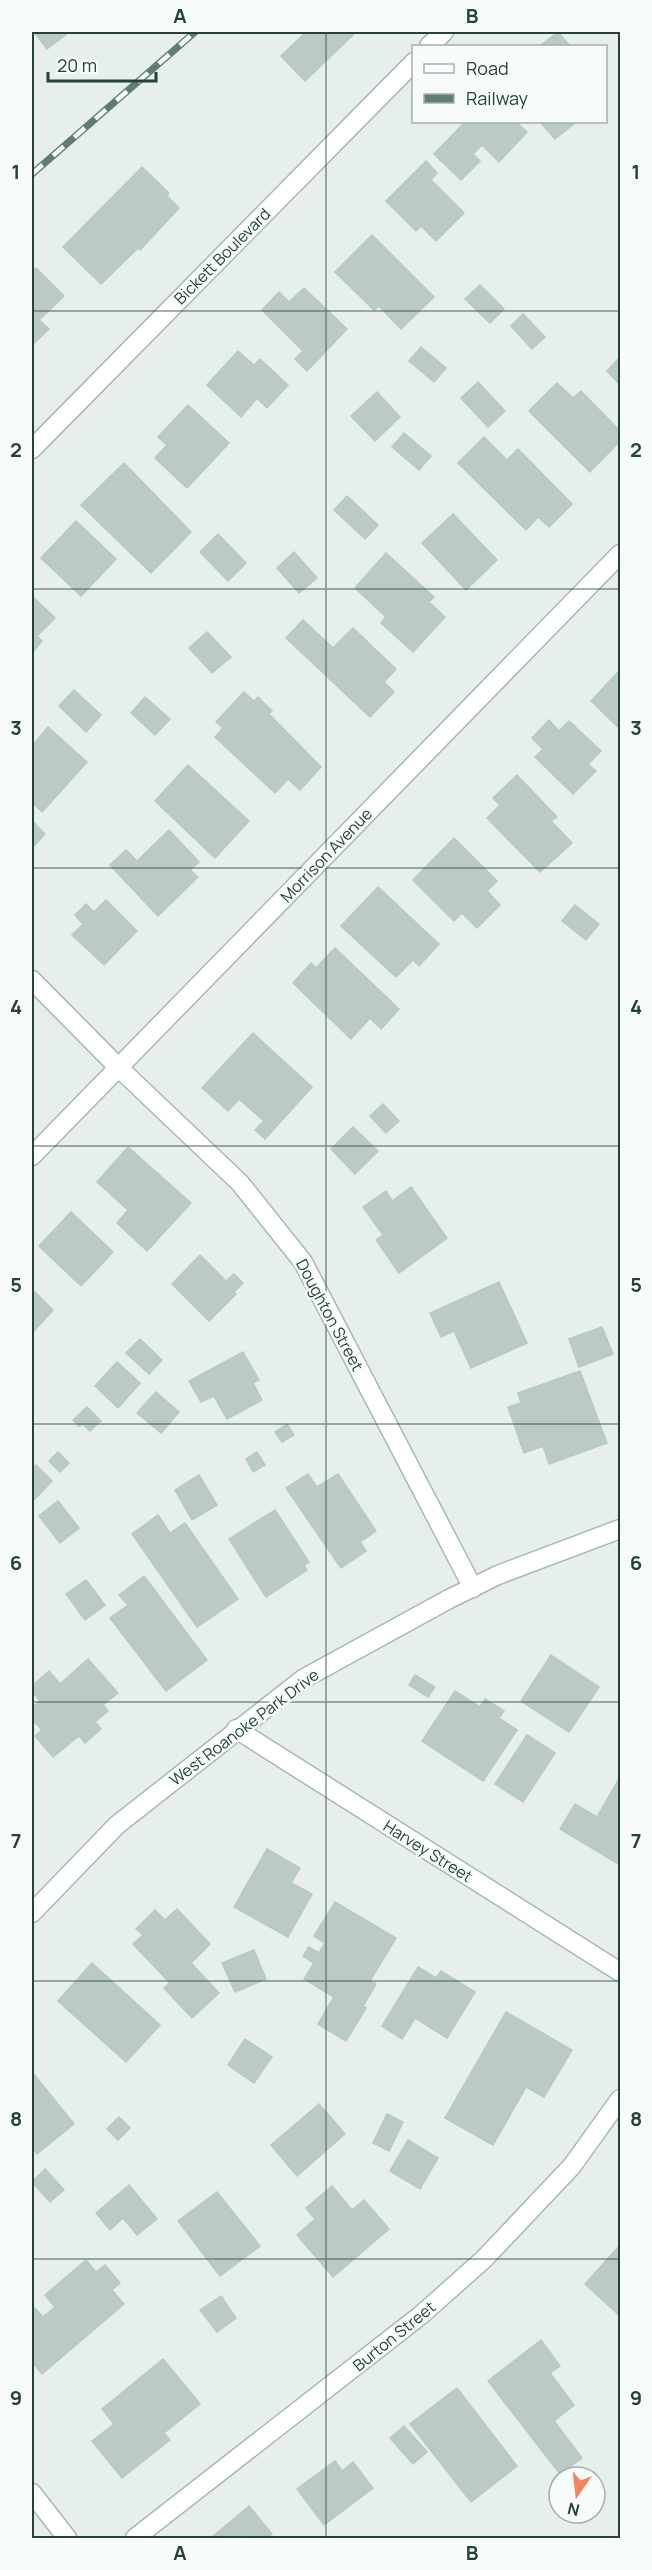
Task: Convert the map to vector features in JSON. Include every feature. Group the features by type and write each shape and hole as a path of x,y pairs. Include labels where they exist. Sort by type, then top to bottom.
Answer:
{"street":[{"path":"430,45 444,32"},
{"name":"Bickett Boulevard","path":"32,449 412,64"},
{"name":"Morrison Avenue","path":"32,1156 621,554"},
{"name":"Doughton Street","path":"32,980 118,1067 240,1183 303,1262 473,1588"},
{"name":"West Roanoke Park Drive","path":"32,1913 117,1825 236,1729 303,1679 498,1575 621,1529"},
{"name":"Harvey Street","path":"236,1729 621,1972"},
{"name":"Burton Street","path":"135,2538 421,2315 484,2259 572,2166 621,2099"},
{"path":"33,2498 67,2538"}],"building":[{"path":"34,32 69,32 47,49"},
{"path":"306,32 356,32 305,81 281,56"},
{"path":"558,32 569,45 541,45"},
{"path":"464,123 517,123 527,132 499,162 482,145 473,154 480,161 461,180 434,154"},
{"path":"541,123 575,123 555,139"},
{"path":"426,161 437,173 431,180 464,213 436,241 421,226 416,231 386,201"},
{"path":"142,167 169,193 167,196 179,208 140,250 138,248 101,284 63,247"},
{"path":"372,235 434,297 401,329 379,306 374,310 335,272"},
{"path":"36,268 64,296 39,320 49,329 32,345 32,272"},
{"path":"480,285 504,309 490,323 465,299"},
{"path":"304,288 347,329 307,371 295,359 303,351 262,310 279,292 289,302"},
{"path":"523,314 545,337 532,349 511,326"},
{"path":"421,347 446,368 434,382 409,361"},
{"path":"238,351 254,365 260,359 288,385 267,408 257,398 241,417 207,385"},
{"path":"620,357 620,385 607,371"},
{"path":"478,382 505,411 488,427 461,398"},
{"path":"557,383 573,398 581,391 620,431 620,441 590,472 529,411"},
{"path":"377,392 400,417 375,441 351,416"},
{"path":"188,405 229,443 187,488 155,458 167,445 158,437"},
{"path":"404,433 431,456 419,470 392,447"},
{"path":"484,437 507,460 518,449 572,504 549,527 538,517 526,530 458,463"},
{"path":"124,463 191,532 151,573 81,505"},
{"path":"347,496 378,525 365,539 334,510"},
{"path":"453,514 497,560 466,590 422,543"},
{"path":"76,521 116,559 81,596 41,558"},
{"path":"218,534 246,563 228,581 200,552"},
{"path":"294,552 317,578 299,593 277,568"},
{"path":"386,553 434,597 429,602 445,617 413,652 381,623 386,617 355,588"},
{"path":"32,596 55,618 37,636 42,641 32,653"},
{"path":"303,620 333,648 353,628 396,669 384,682 394,692 370,717 286,638"},
{"path":"207,632 231,657 212,673 189,648"},
{"path":"620,670 620,729 591,701"},
{"path":"74,690 101,715 86,732 59,706"},
{"path":"244,692 254,701 258,697 272,711 269,714 321,767 300,790 288,779 275,793 215,737 223,728 216,722"},
{"path":"145,697 170,719 155,735 131,713"},
{"path":"549,720 559,731 569,721 601,751 588,764 596,771 573,794 535,757 543,749 532,738"},
{"path":"48,727 87,762 42,812 32,802 32,746"},
{"path":"188,765 249,821 215,858 155,801"},
{"path":"517,775 557,817 551,821 572,843 540,872 487,818 500,805 493,798"},
{"path":"32,821 45,834 32,848"},
{"path":"169,830 199,862 190,870 198,877 158,916 110,865 126,850 137,861"},
{"path":"454,838 497,881 487,891 500,905 477,928 462,913 454,921 413,880"},
{"path":"378,887 439,944 419,966 413,960 396,977 341,926"},
{"path":"106,900 137,931 104,965 72,935 83,924 75,915 86,904 94,912"},
{"path":"575,905 599,924 586,940 562,921"},
{"path":"335,948 399,1009 381,1029 370,1018 351,1039 293,983 311,963 316,968"},
{"path":"253,1033 312,1087 265,1139 255,1130 264,1121 239,1099 228,1111 202,1088"},
{"path":"383,1104 399,1121 386,1133 370,1116"},
{"path":"353,1127 378,1151 355,1174 331,1149"},
{"path":"128,1147 191,1203 147,1251 117,1223 128,1210 97,1182"},
{"path":"411,1187 447,1238 399,1273 376,1240 383,1235 363,1207 386,1191 392,1201"},
{"path":"71,1212 113,1252 81,1286 39,1246"},
{"path":"200,1255 226,1281 234,1274 243,1283 234,1292 236,1294 209,1321 172,1284"},
{"path":"499,1282 527,1343 471,1368 454,1331 441,1337 430,1313"},
{"path":"32,1289 53,1310 32,1333"},
{"path":"602,1327 613,1354 579,1367 569,1339"},
{"path":"140,1339 162,1360 149,1374 126,1353"},
{"path":"243,1352 259,1380 253,1383 262,1400 227,1419 214,1396 201,1402 189,1381"},
{"path":"117,1362 140,1383 118,1408 95,1386"},
{"path":"580,1371 607,1443 549,1464 543,1446 524,1453 508,1407 521,1403 518,1393"},
{"path":"156,1392 179,1412 161,1433 137,1413"},
{"path":"87,1407 101,1421 90,1431 83,1424 79,1426 73,1420"},
{"path":"287,1424 294,1435 282,1442 275,1432"},
{"path":"58,1452 69,1463 60,1472 49,1461"},
{"path":"257,1452 265,1465 253,1472 246,1459"},
{"path":"36,1465 52,1481 32,1502 32,1470"},
{"path":"308,1474 317,1487 338,1474 376,1531 360,1542 366,1551 341,1568 286,1488"},
{"path":"199,1475 217,1505 192,1520 175,1490"},
{"path":"58,1501 79,1528 60,1543 39,1516"},
{"path":"275,1510 309,1562 304,1565 307,1570 266,1597 229,1539"},
{"path":"158,1515 170,1533 185,1523 238,1599 197,1627 132,1534"},
{"path":"144,1576 207,1660 166,1691 110,1618 128,1605 119,1595"},
{"path":"86,1580 105,1605 85,1620 66,1594"},
{"path":"551,1655 599,1687 569,1732 521,1701"},
{"path":"88,1659 118,1693 103,1705 108,1711 95,1722 101,1729 85,1743 79,1736 53,1757 35,1736 42,1730 32,1719 32,1708 40,1701 32,1691 32,1686 49,1671 60,1684"},
{"path":"415,1675 435,1687 428,1697 409,1685"},
{"path":"455,1691 480,1707 485,1699 504,1711 499,1718 517,1730 483,1781 422,1741"},
{"path":"527,1735 555,1753 523,1802 495,1784"},
{"path":"620,1777 620,1865 560,1829 575,1804 597,1817"},
{"path":"267,1849 300,1868 291,1883 312,1894 288,1937 234,1907"},
{"path":"335,1902 396,1938 370,1981 376,1984 363,2006 366,2008 346,2041 318,2024 334,1997 304,1979 314,1963 303,1956 309,1947 319,1953 325,1943 314,1936"},
{"path":"177,1909 210,1944 191,1963 219,1993 192,2018 164,1988 170,1983 133,1944 143,1935 136,1929 155,1910 165,1920"},
{"path":"254,1950 266,1979 235,1992 222,1963"},
{"path":"92,1963 160,2025 126,2062 58,2001"},
{"path":"418,1967 436,1978 441,1971 475,1992 447,2038 415,2018 402,2039 382,2026"},
{"path":"506,2012 572,2050 544,2097 526,2087 493,2145 445,2118"},
{"path":"245,2039 272,2057 254,2083 228,2065"},
{"path":"32,2072 74,2124 37,2154 32,2148"},
{"path":"319,2104 345,2134 297,2176 271,2145"},
{"path":"387,2114 403,2122 389,2151 373,2143"},
{"path":"119,2117 130,2128 118,2140 107,2129"},
{"path":"408,2140 438,2158 420,2189 390,2171"},
{"path":"45,2169 64,2190 50,2202 32,2182"},
{"path":"129,2185 157,2219 137,2235 123,2218 110,2230 96,2213"},
{"path":"332,2186 352,2210 364,2200 389,2229 333,2277 297,2235 315,2219 306,2208"},
{"path":"217,2192 260,2246 220,2276 178,2221"},
{"path":"620,2245 620,2316 585,2284"},
{"path":"86,2260 96,2272 105,2265 120,2283 112,2290 124,2304 42,2374 32,2362 32,2311 35,2308 43,2317 55,2307 45,2295"},
{"path":"221,2296 236,2318 217,2332 200,2310"},
{"path":"541,2340 560,2366 550,2373 574,2405 554,2421 582,2458 572,2465 553,2465 488,2381"},
{"path":"163,2359 200,2404 164,2433 170,2440 122,2478 92,2441 114,2424 102,2409"},
{"path":"457,2388 517,2466 471,2502 410,2424"},
{"path":"404,2426 427,2452 413,2464 390,2438"},
{"path":"335,2461 342,2471 353,2462 373,2488 324,2525 297,2489"},
{"path":"249,2506 272,2534 266,2538 211,2538"}],"railway":[{"path":"32,174 195,32"}]}
